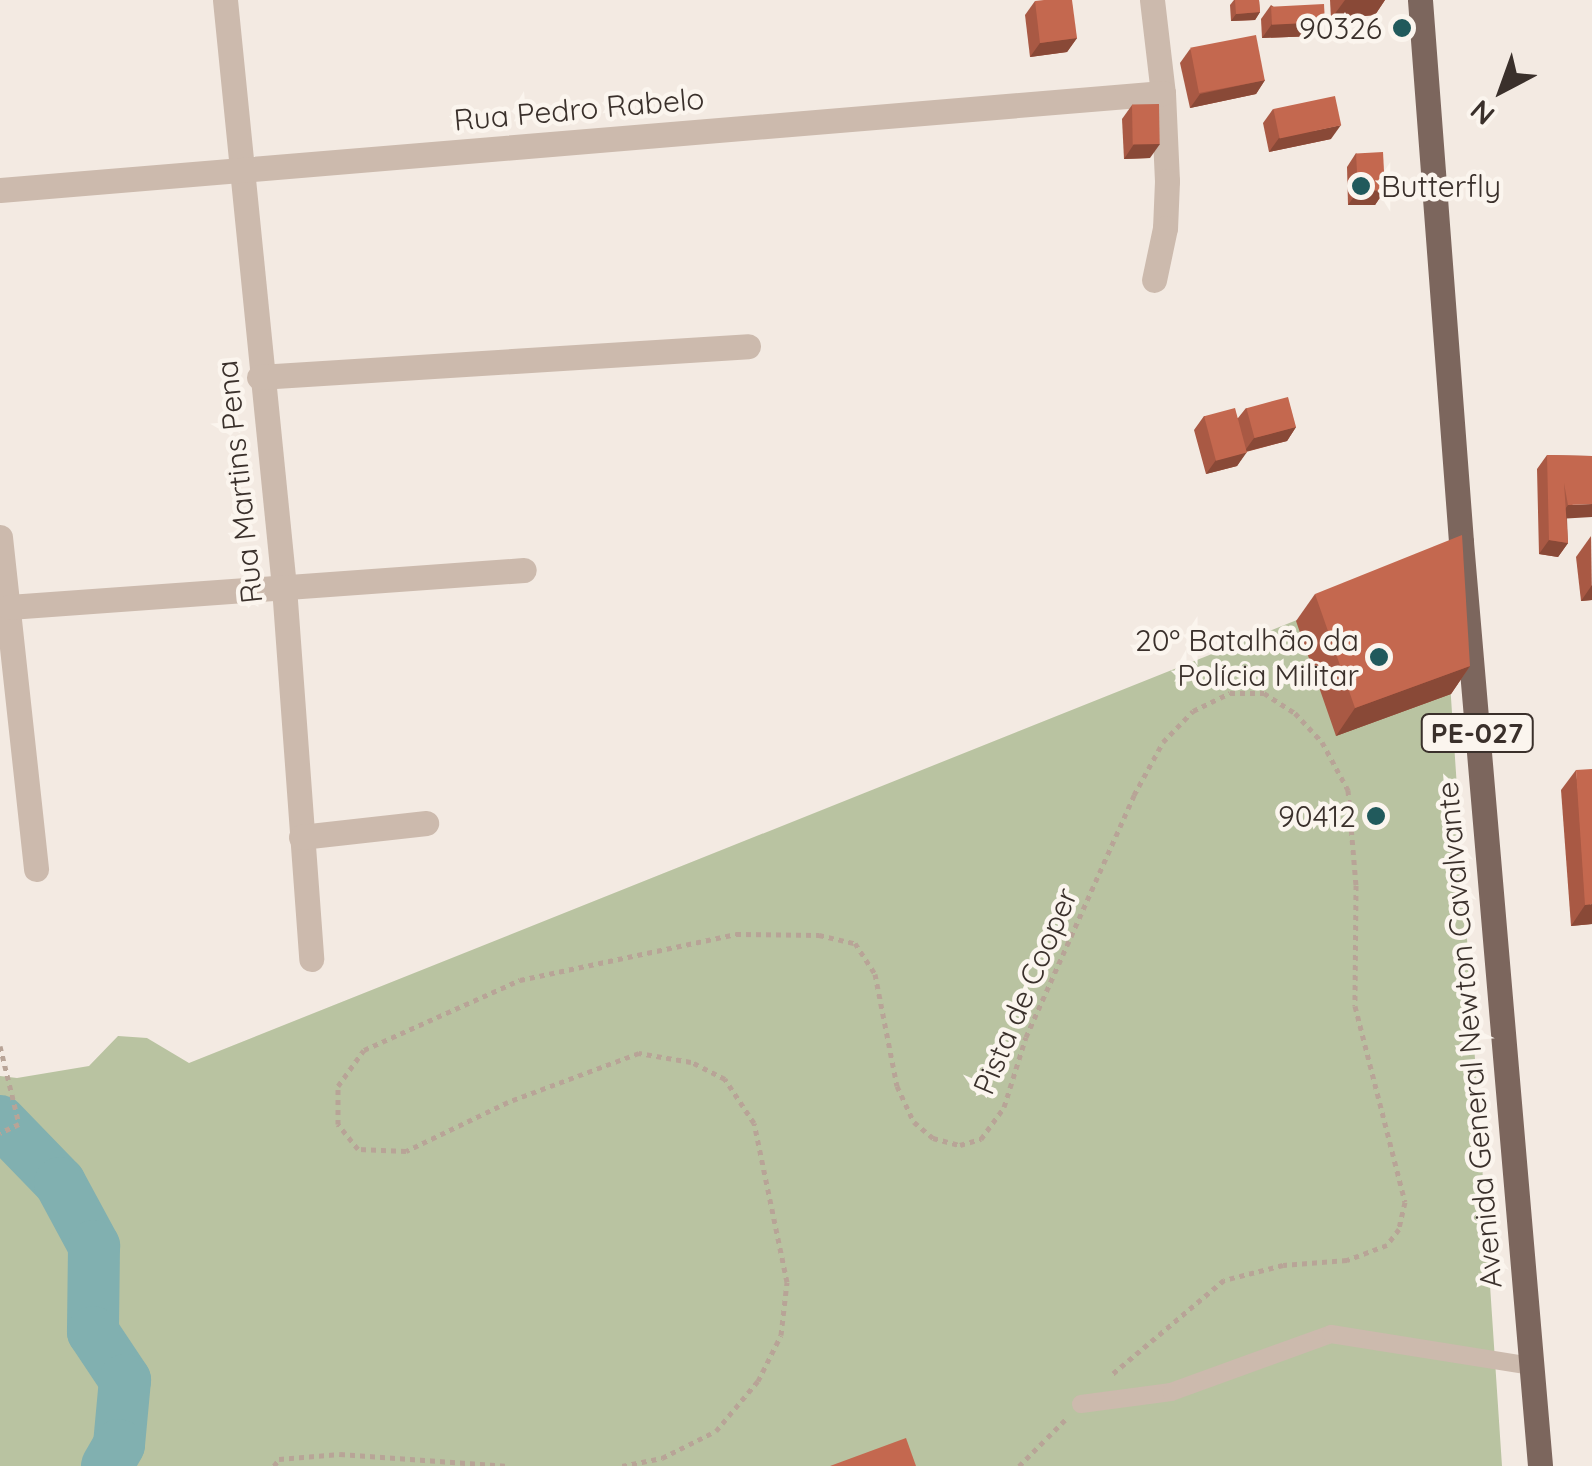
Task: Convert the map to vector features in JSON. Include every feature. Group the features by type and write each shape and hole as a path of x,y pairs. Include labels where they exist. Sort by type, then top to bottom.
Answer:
{"main road":[{"name":"Avenida General Newton Cavalvante","path":"1420,0 1540,1466"}],"street":[{"name":"Rua Martins Pena","path":"225,0 244,169 259,377 284,587 311,959"},
{"path":"1152,0 1163,93 1167,182 1165,228 1154,280"},
{"name":"Rua Pedro Rabelo","path":"0,190 1163,93"},
{"path":"259,377 748,346"},
{"path":"0,536 36,869"},
{"path":"8,607 524,570"},
{"path":"301,837 426,823"}],"lane":[{"path":"1081,1404 1172,1392 1331,1334 1530,1366"}],"path":[{"name":"Pista de Cooper","path":"622,1466 662,1458 716,1431 758,1381 782,1335 788,1282 754,1123 725,1079 691,1062 640,1054 508,1102 406,1151 358,1149 338,1124 338,1086 364,1050 520,980 736,934 819,936 855,943 875,974 897,1086 914,1122 933,1138 960,1144 981,1138 1004,1106 1026,1037 1134,795 1163,742 1193,711 1230,693 1264,694 1295,713 1322,742 1348,790 1356,885 1354,1006 1405,1202 1399,1229 1387,1245 1347,1260 1284,1265 1224,1280 1081,1404 1019,1466"},
{"path":"0,1046 19,1124 0,1133"},
{"path":"274,1466 279,1459 340,1454 506,1466"}],"green space":[{"path":"1442,562 1502,1466 0,1466 0,1076 17,1078 89,1066 118,1036 147,1038 189,1063"}],"building":[{"path":"1072,0 1077,38 1040,43 1035,1"},
{"path":"1235,0 1259,0 1260,12 1236,14"},
{"path":"1324,4 1325,22 1272,25 1271,7"},
{"path":"1256,35 1265,80 1199,93 1190,48"},
{"path":"1335,96 1341,125 1280,138 1273,109"},
{"path":"1132,104 1159,104 1160,144 1133,144"},
{"path":"1383,152 1385,190 1358,191 1356,153"},
{"path":"1288,397 1296,427 1254,438 1246,408"},
{"path":"1235,408 1247,452 1216,461 1204,416"},
{"path":"1547,455 1592,456 1592,504 1568,505 1564,483 1568,543 1549,540"},
{"name":"20º Batalhão da Polícia Militar","path":"1462,535 1470,666 1355,708 1315,594"},
{"path":"1592,769 1592,904 1585,905 1576,770"},
{"path":"906,1438 916,1466 830,1466"}],"waterway":[{"path":"0,1121 60,1183 94,1246 93,1332 125,1380 119,1445 107,1466"}],"place":[{"name":"90326","path":"1402,28"},
{"name":"Butterfly","path":"1361,186"},
{"name":"20º Batalhão da Polícia Militar","path":"1379,657"},
{"name":"90412","path":"1376,816"}]}
